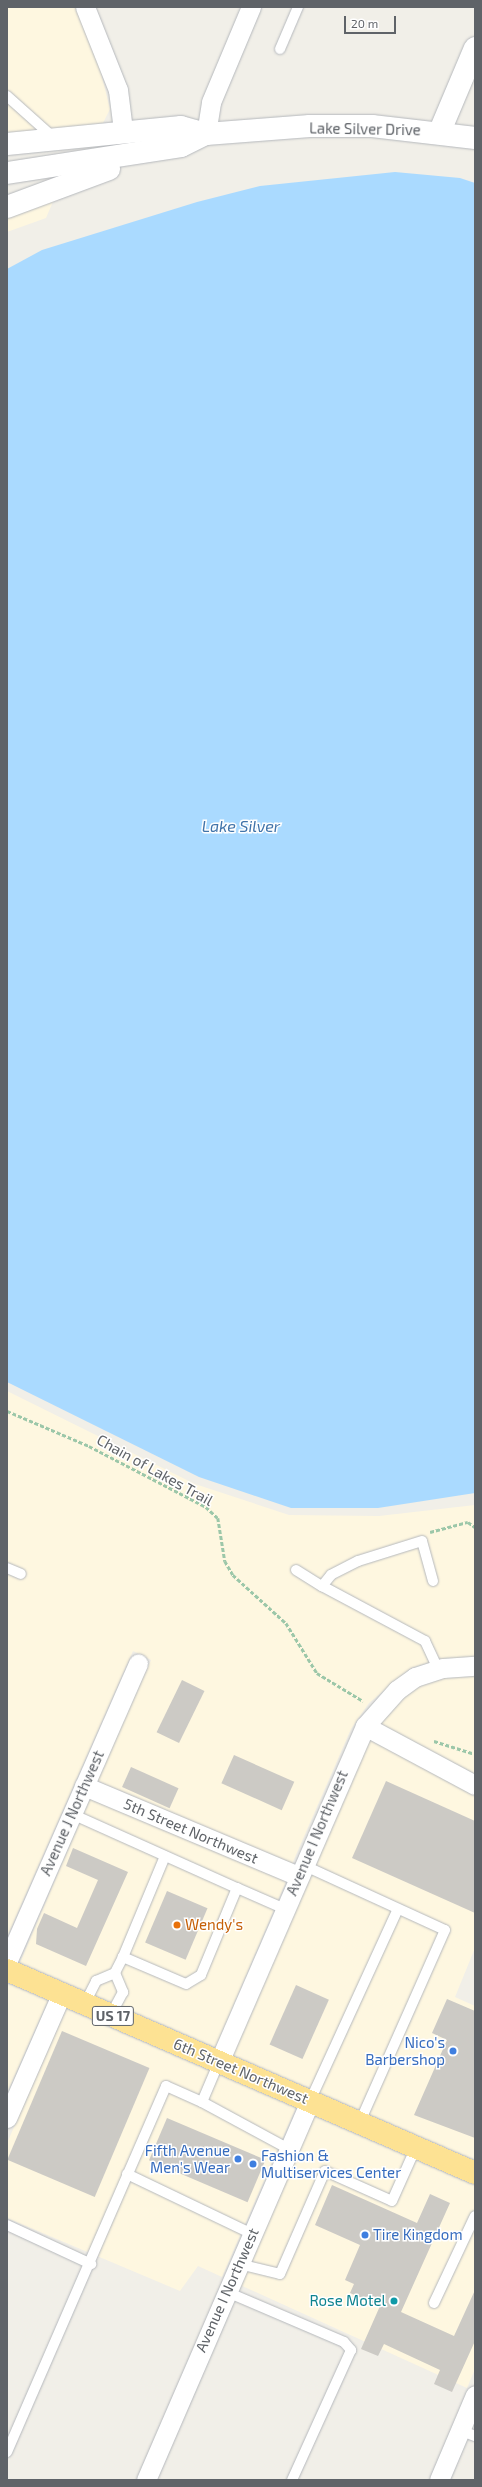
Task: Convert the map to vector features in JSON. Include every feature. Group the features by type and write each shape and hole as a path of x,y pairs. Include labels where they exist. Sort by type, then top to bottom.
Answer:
{"highway":[{"name":"6th Street Northwest","path":"7,1970 475,2173"}],"main road":[{"path":"440,131 475,48"},
{"name":"Lake Silver Drive","path":"7,144 123,130 181,127 206,134 342,125 440,131 475,138"},
{"name":"Lake Silver Drive","path":"7,173 181,146 206,134"},
{"path":"7,207 53,188 181,146"}],"street":[{"path":"85,7 118,90 123,130"},
{"path":"206,134 211,102 251,7"},
{"name":"Avenue J Northwest","path":"7,1962 138,1664"},
{"name":"Avenue I Northwest","path":"219,2062 365,1726 376,1710 416,1677 438,1669 475,1666"},
{"path":"365,1726 475,1784"},
{"name":"5th Street Northwest","path":"84,1786 301,1871"},
{"path":"8,2115 62,1993"},
{"name":"Avenue I Northwest","path":"146,2480 226,2292 310,2101"},
{"path":"439,2480 468,2433 475,2395"}],"lane":[{"path":"280,49 298,7"},
{"path":"7,96 55,139"},
{"path":"322,1586 331,1575 358,1561 422,1542 433,1581"},
{"path":"7,1568 21,1574"},
{"path":"296,1570 322,1586 425,1641 438,1669"},
{"path":"72,1814 285,1909"},
{"path":"85,2003 96,1981 115,1973 165,1856"},
{"path":"301,1871 398,1909 445,1930 360,2122"},
{"path":"123,1957 186,1984 200,1975 238,1888"},
{"path":"310,2101 398,1909"},
{"path":"112,2015 123,1992 115,1973"},
{"path":"202,2102 219,2062"},
{"path":"7,2452 91,2264 127,2174 166,2086 202,2102 289,2149"},
{"path":"239,2264 280,2274 325,2171 392,2201 416,2147"},
{"path":"127,2174 252,2234"},
{"path":"434,2303 475,2216"},
{"path":"7,2225 91,2264"},
{"path":"226,2292 344,2342 350,2350 292,2480"}],"path":[{"name":"Chain of Lakes Trail","path":"7,1411 89,1446 206,1507 218,1518 225,1561 232,1575 286,1623 317,1673 376,1710"},
{"path":"423,1533 468,1522 475,1527"},
{"path":"429,1738 475,1754"}],"shaded area":[{"path":"75,7 98,61 110,109 103,123 7,135 7,8"},
{"path":"55,197 46,218 7,232 7,218"},
{"path":"7,1391 195,1484 289,1515 379,1516 475,1505 475,1657 442,1659 411,1668 369,1703 351,1729 292,1864 97,1781 151,1660 133,1651 7,1937"},
{"path":"475,1676 475,1774 379,1724 404,1697 421,1685 446,1677"},
{"path":"370,1739 475,1795 475,1948 455,1997 475,2006 475,2163 232,2057"},
{"path":"90,1798 286,1881 215,2048 19,1965"},
{"path":"7,1979 49,1998 7,2093"},
{"path":"68,2005 297,2105 222,2277 198,2266 180,2291 7,2218 7,2143"},
{"path":"315,2113 475,2183 475,2369 467,2388 240,2285"}],"water":[{"name":"Lake Silver","path":"395,172 460,178 475,183 475,1493 378,1508 291,1508 199,1477 7,1382 7,269 42,250 197,202 260,186"}],"building":[{"path":"182,1680 204,1691 179,1743 157,1732"},
{"path":"234,1755 294,1782 282,1810 221,1783"},
{"path":"131,1767 179,1788 170,1808 122,1787"},
{"path":"386,1781 475,1821 475,1913 352,1858"},
{"path":"73,1848 128,1872 86,1966 36,1944 37,1929 44,1913 77,1928 98,1880 66,1866"},
{"name":"Wendy's","path":"167,1891 208,1908 186,1960 145,1943"},
{"path":"296,1985 329,2000 302,2059 270,2044"},
{"path":"447,1999 475,2011 475,2138 414,2115 447,2040 432,2033"},
{"path":"62,2031 149,2068 95,2197 7,2160"},
{"path":"167,2118 265,2160 248,2202 149,2160"},
{"path":"332,2185 417,2223 430,2194 450,2203 401,2312 454,2336 475,2290 475,2341 452,2392 434,2384 440,2370 384,2344 378,2356 361,2349 380,2306 350,2293 354,2284 345,2280 360,2245 315,2225"}],"place":[{"name":"Wendy's","path":"177,1925"},
{"name":"Nico's Barbershop","path":"453,2051"},
{"name":"Fifth Avenue Men's Wear","path":"238,2159"},
{"name":"Fashion & Multiservices Center","path":"253,2164"},
{"name":"Tire Kingdom","path":"365,2235"},
{"name":"Rose Motel","path":"394,2301"}]}
